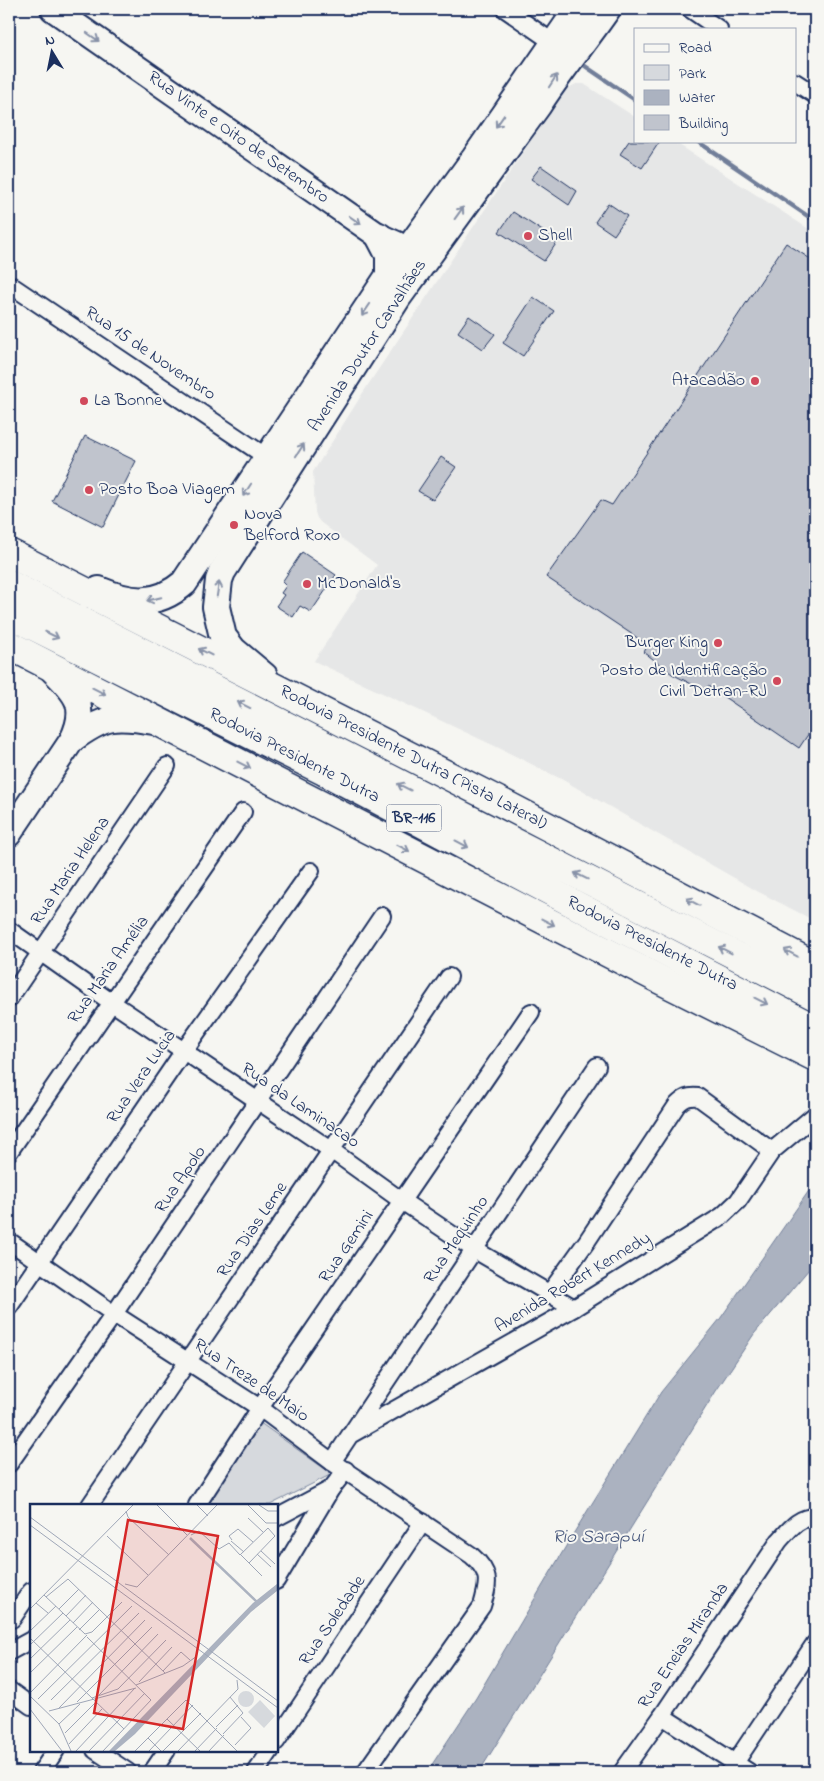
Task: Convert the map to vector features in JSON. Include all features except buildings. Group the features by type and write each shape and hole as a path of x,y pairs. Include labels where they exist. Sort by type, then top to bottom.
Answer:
{"highway":[{"name":"Rodovia Presidente Dutra (Pista Lateral)","path":"9,553 661,885 815,966"},
{"name":"Rodovia Presidente Dutra","path":"9,584 815,996"},
{"name":"Rodovia Presidente Dutra","path":"9,614 324,771 815,1029"},
{"name":"BR-116","path":"9,645 641,970 815,1057"}],"main road":[{"name":"Rua Vinte e Oito de Setembro","path":"53,9 379,236 420,250"},
{"path":"48,573 119,598 144,601 153,600 175,591 184,584 389,275 420,250 475,158 578,9"},
{"name":"Avenida Doutor Carvalhães","path":"280,690 233,650 223,637 216,607 222,572 398,297 420,250 538,105 557,75 589,36 607,9"},
{"path":"379,236 389,255 389,275"},
{"path":"192,572 205,618 215,632 223,637"},
{"path":"9,834 72,740 79,719 78,702 70,687 42,662"},
{"path":"72,740 91,726 106,720 124,718 162,723"}],"street":[{"path":"505,9 554,43"},
{"path":"589,36 616,9"},
{"path":"690,9 718,28"},
{"path":"796,83 815,95"},
{"name":"Rua 15 de Novembro","path":"9,284 268,458"},
{"name":"Rua Maria Helena","path":"9,999 167,766"},
{"name":"Rua Maria Amélia","path":"9,1152 243,812"},
{"name":"Rua Vera Lucia","path":"9,1307 183,1052 311,871"},
{"name":"Rua Apolo","path":"9,1464 114,1314 382,916"},
{"name":"Rua da Laminacao","path":"9,930 183,1052 331,1150 475,1250 574,1308"},
{"name":"Rua Dias Leme","path":"91,1504 449,977"},
{"name":"Rua Gemini","path":"198,1504 260,1408 530,1012"},
{"name":"Rua Mequinho","path":"350,1435 597,1066"},
{"path":"549,1294 587,1241 676,1105 682,1099 690,1096 698,1097 772,1151"},
{"name":"Avenida Robert Kennedy","path":"278,1578 331,1489 350,1435 574,1308 722,1216 738,1201 772,1151 815,1115"},
{"name":"Rua Treze de Maio","path":"9,1241 114,1314 260,1408 339,1466 472,1555 482,1564 487,1574 488,1587 482,1606 365,1772"},
{"path":"278,1517 331,1489"},
{"name":"Rua Eneias Miranda","path":"622,1772 662,1716 779,1541 795,1524 805,1517 815,1517"},
{"name":"Rua Soledade","path":"278,1739 423,1522"},
{"path":"10,1620 30,1592"},
{"path":"10,1620 30,1610"},
{"path":"9,1652 30,1641"},
{"path":"662,1716 738,1769 815,1643"},
{"path":"9,1690 30,1705"},
{"path":"41,1772 55,1751"},
{"path":"96,1751 128,1772"},
{"path":"152,1772 166,1751"},
{"path":"256,1772 270,1751"}],"shaded area":[{"path":"576,84 584,84 634,116 634,142 675,142 815,233 815,921 757,891 563,780 314,661 377,565 317,518 313,472 366,388 560,97 568,88"}],"green space":[{"path":"256,1420 332,1474 272,1504 205,1504"}],"water":[{"name":"Rio Sarapuí","path":"815,1182 815,1262 754,1334 716,1391 479,1772 427,1772 476,1698 575,1531 661,1392 720,1319"}],"waterway":[{"path":"585,66 634,99"},
{"path":"698,142 815,221"}],"place":[{"name":"Shell","path":"528,236"},
{"name":"Atacadão","path":"755,381"},
{"name":"La Bonne","path":"84,401"},
{"name":"Posto Boa Viagem","path":"89,490"},
{"name":"Nova Belford Roxo","path":"234,525"},
{"name":"McDonald's","path":"307,584"},
{"name":"Burger King","path":"718,643"},
{"name":"Posto de Identificação Civil Detran-RJ","path":"777,681"}]}
